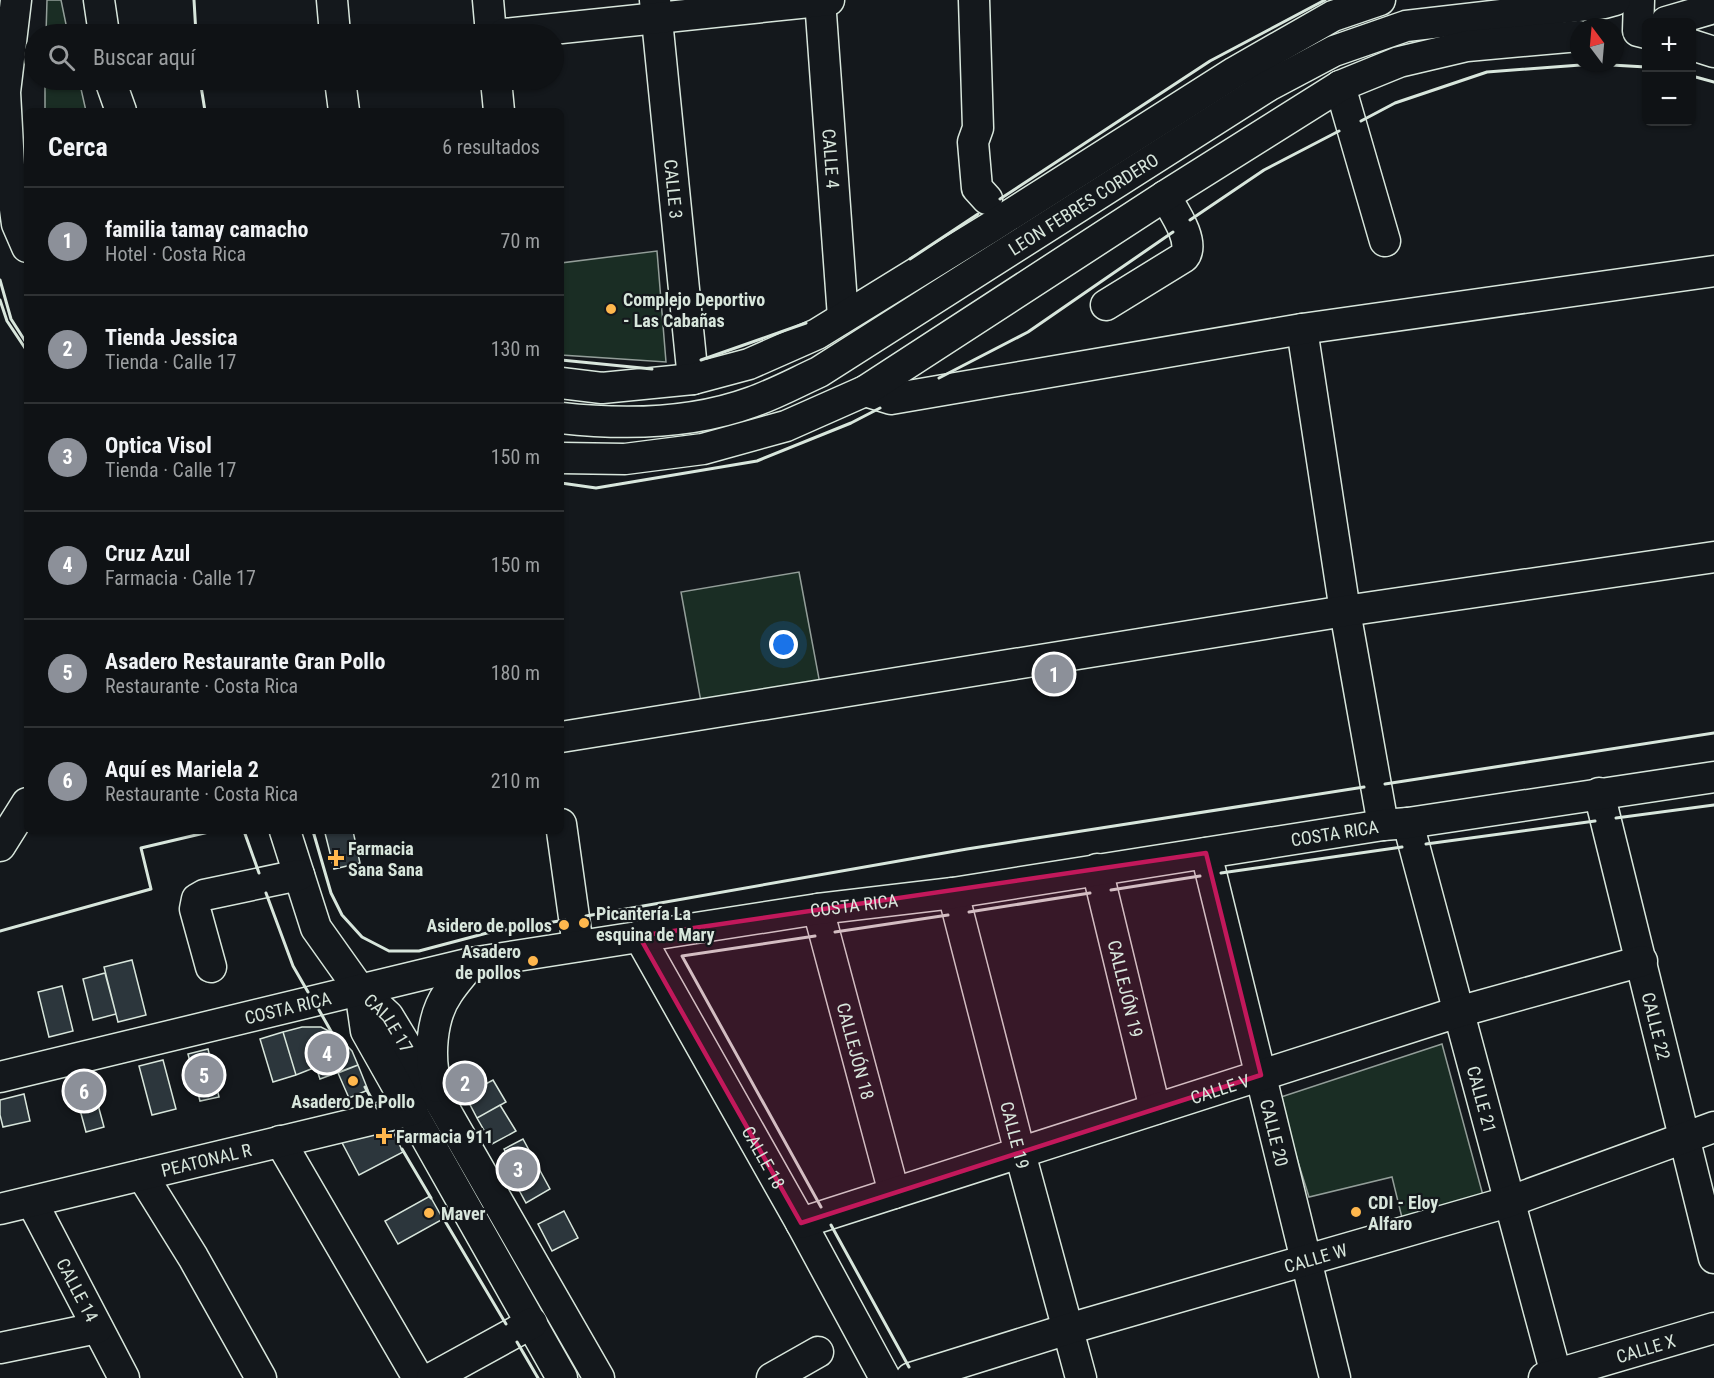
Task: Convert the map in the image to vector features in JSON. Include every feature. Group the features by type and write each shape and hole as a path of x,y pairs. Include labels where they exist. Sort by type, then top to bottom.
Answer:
{"street":[{"path":"15,232 5,92 16,0"},
{"path":"99,0 103,24"},
{"path":"332,0 334,24"},
{"path":"488,0 490,24"},
{"name":"CALLE 4","path":"820,0 843,317"},
{"path":"564,25 656,10 829,0"},
{"path":"974,0 978,128 973,142 977,188 989,213 994,261 1014,293"},
{"path":"564,383 602,388 693,379 749,364 817,334 989,213 1333,16 1380,0"},
{"path":"1639,0 1642,22"},
{"name":"LEON FEBRES CORDERO","path":"564,418 596,422 684,420 752,403 819,372 1268,86 1334,51 1406,26 1606,1"},
{"path":"1680,18 1714,8"},
{"name":"CALLE 3","path":"656,10 693,379"},
{"name":"LEON FEBRES CORDERO","path":"564,458 625,459 703,448 786,426 865,392 1014,293 1340,86 1399,62 1467,46 1570,37"},
{"path":"1696,46 1714,52"},
{"path":"1340,86 1385,241"},
{"path":"114,90 120,108"},
{"path":"341,90 344,108"},
{"path":"497,90 499,108"},
{"path":"1106,304 1187,253 1189,247 1182,227 1165,196"},
{"path":"865,392 891,399 900,398 1302,328 1714,271"},
{"name":"CALLE 21","path":"1302,328 1345,611 1395,824 1458,1012 1552,1377"},
{"path":"564,737 1345,611 1714,558"},
{"name":"COSTA RICA","path":"0,1077 471,963 818,909 953,893 1097,869 1714,777"},
{"name":"CALLE 22","path":"1599,793 1714,1258"},
{"path":"0,846 24,808"},
{"path":"286,834 316,928 360,990"},
{"path":"562,834 578,946"},
{"name":"CALLE 20","path":"1206,853 1335,1378"},
{"name":"CALLEJÓN 19","path":"1097,869 1155,1109"},
{"path":"211,967 195,909 197,899 204,895 299,875"},
{"name":"CALLE 19","path":"953,893 1081,1378"},
{"name":"CALLEJÓN 18","path":"818,909 894,1193"},
{"name":"CALLE 18","path":"639,936 801,1223 885,1378"},
{"name":"CALLE V","path":"801,1223 1458,1012 1642,961"},
{"path":"445,1110 432,1072 432,1032 446,994 471,963"},
{"name":"CALLE 17","path":"360,990 366,1031 562,1378"},
{"name":"CALLE 17","path":"360,990 388,1016 445,1110 599,1378"},
{"name":"PEATONAL R","path":"0,1209 412,1110"},
{"name":"CALLE W","path":"911,1378 1068,1329 1508,1202 1714,1127"},
{"path":"280,1141 418,1378"},
{"path":"142,1175 193,1257 261,1378"},
{"name":"CALLE 14","path":"32,1202 124,1378"},
{"path":"432,1378 532,1323"},
{"path":"0,1347 97,1328"},
{"name":"CALLE X","path":"1552,1377 1714,1328"},
{"path":"772,1378 818,1352"}],"highlighted area":[{"path":"1206,853 1261,1075 801,1223 639,936"}],"green space":[{"path":"47,0 61,0 66,24 46,24"},
{"path":"45,90 81,90 85,108 45,108"},
{"name":"Complejo Deportivo - Las Cabañas","path":"657,251 666,362 564,355 564,263"},
{"path":"799,572 820,684 701,702 681,592"},
{"path":"1442,1044 1484,1199 1404,1226 1392,1177 1309,1197 1278,1098"}],"building":[{"path":"325,834 354,834 360,863 334,869"},
{"path":"132,960 146,1015 118,1022 104,967"},
{"path":"105,973 116,1014 93,1020 83,979"},
{"path":"62,986 73,1031 49,1037 38,992"},
{"path":"302,1027 321,1027 337,1035 352,1051 358,1065 320,1079 316,1067 296,1075 283,1032"},
{"path":"283,1032 296,1075 273,1082 260,1039"},
{"path":"208,1049 219,1097 200,1101 188,1054"},
{"path":"163,1060 176,1109 152,1115 139,1066"},
{"name":"Asadero De Pollo","path":"358,1065 368,1090 349,1098 338,1073"},
{"path":"476,1066 485,1084 468,1093 459,1075"},
{"path":"91,1079 104,1127 86,1132 73,1084"},
{"path":"493,1080 506,1102 477,1118 465,1095"},
{"path":"24,1094 30,1121 3,1127 0,1100"},
{"path":"500,1105 516,1131 492,1144 477,1118"},
{"path":"389,1124 403,1152 359,1175 339,1137"},
{"path":"523,1139 537,1165 518,1176 504,1149"},
{"path":"537,1165 550,1189 526,1203 513,1179"},
{"path":"430,1196 443,1219 398,1244 385,1221"},
{"path":"564,1211 578,1238 552,1251 538,1224"}],"wall":[{"path":"194,0 195,24"},
{"path":"1000,199 1210,61 1325,0"},
{"path":"1361,121 1395,103 1487,72 1594,64 1642,67"},
{"path":"1696,77 1714,82"},
{"path":"202,90 205,108"},
{"path":"1190,220 1264,170 1339,131"},
{"path":"910,259 978,214"},
{"path":"939,378 1028,332 1173,232"},
{"path":"0,280 11,319 24,339"},
{"path":"0,300 7,321 24,346"},
{"path":"701,360 806,323"},
{"path":"564,360 652,369"},
{"path":"564,483 596,488 757,461 851,423 880,408"},
{"path":"1385,784 1714,733"},
{"path":"586,916 967,849 1364,787"},
{"path":"1616,818 1714,805"},
{"path":"1426,844 1595,821"},
{"path":"0,931 151,889 141,848 200,834"},
{"path":"245,834 259,873"},
{"path":"314,834 331,893 342,915 362,937 389,951 419,951 487,933 565,920"},
{"path":"1221,873 1402,847"},
{"path":"1111,890 1200,876"},
{"path":"266,893 293,966 308,992"},
{"path":"969,912 1090,893"},
{"path":"835,932 948,915"},
{"path":"815,936 682,956 821,1207"},
{"path":"319,1010 332,1033"},
{"path":"365,1087 377,1108"},
{"path":"402,1149 431,1198"},
{"path":"442,1216 506,1324"},
{"path":"831,1225 909,1367"},
{"path":"517,1342 538,1378"}],"place":[{"name":"Complejo Deportivo - Las Cabañas","path":"611,309"},
{"name":"familia tamay camacho","path":"1054,674"},
{"name":"Farmacia Sana Sana","path":"336,858"},
{"name":"Picantería La esquina de Mary","path":"584,923"},
{"name":"Asidero de pollos","path":"564,925"},
{"name":"Asadero de pollos","path":"533,961"},
{"name":"Cruz Azul","path":"327,1053"},
{"name":"Asadero Restaurante Gran Pollo","path":"204,1075"},
{"name":"Asadero De Pollo","path":"353,1081"},
{"name":"Tienda Jessica","path":"465,1083"},
{"name":"Aquí es Mariela 2","path":"84,1091"},
{"name":"Farmacia 911","path":"384,1136"},
{"name":"Optica Visol","path":"518,1169"},
{"name":"CDI - Eloy Alfaro","path":"1356,1212"},
{"name":"Maver","path":"429,1213"}]}
